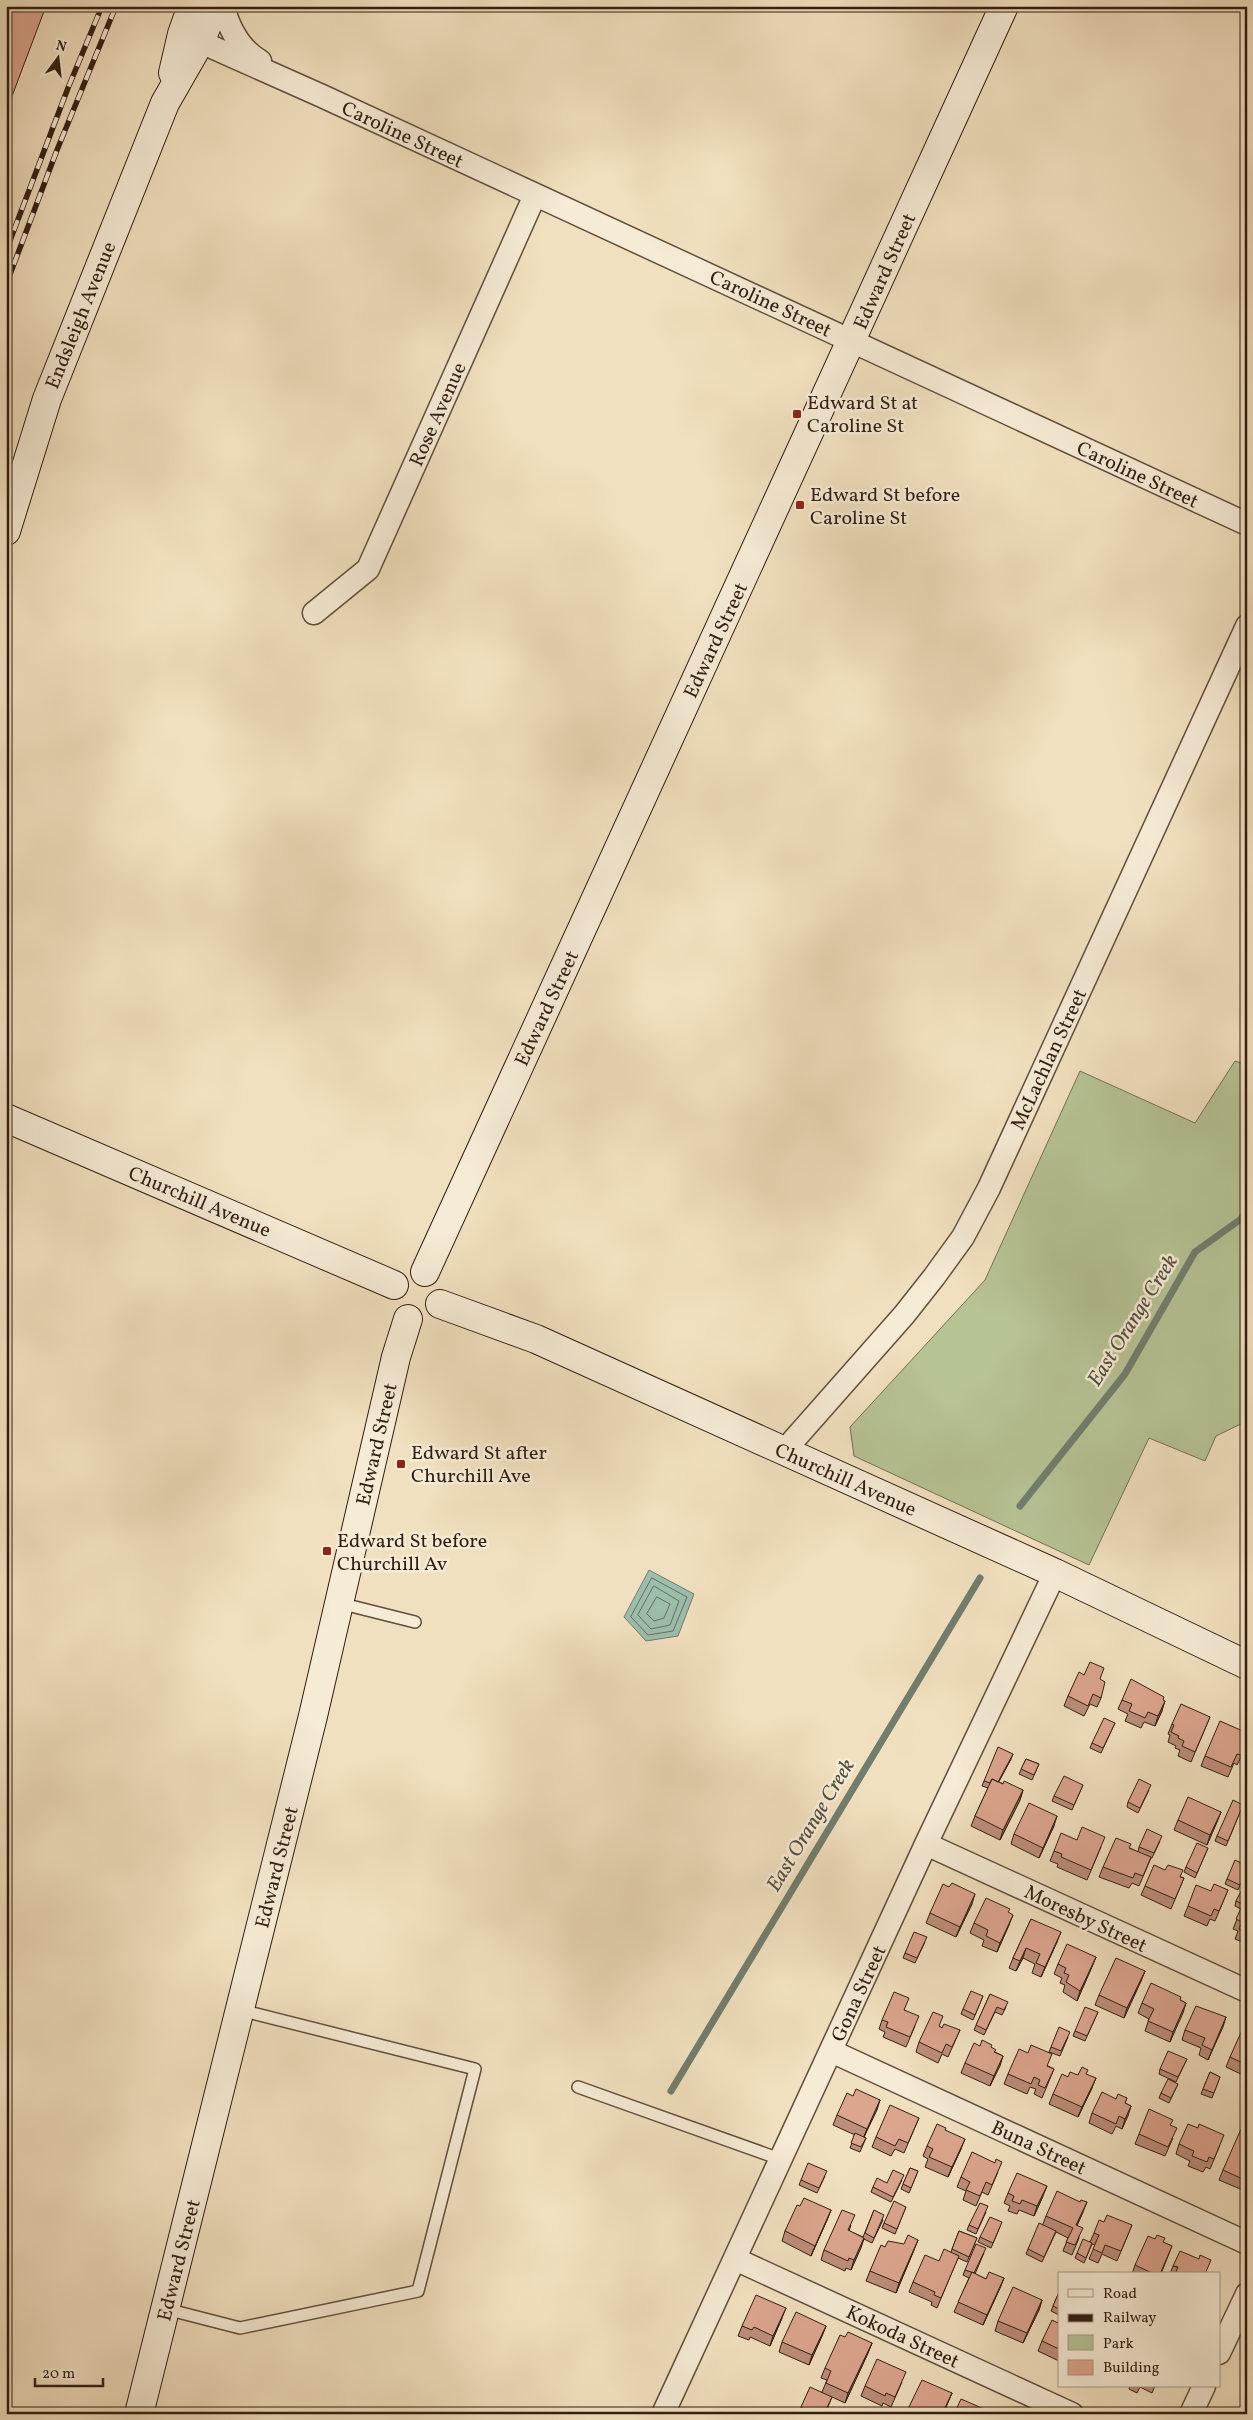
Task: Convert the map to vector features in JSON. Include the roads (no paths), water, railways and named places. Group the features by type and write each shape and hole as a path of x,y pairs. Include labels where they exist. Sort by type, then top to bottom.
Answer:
{"street":[{"name":"Endsleigh Avenue","path":"191,38 192,6"},
{"name":"Endsleigh Avenue","path":"6,531 47,399 191,38 215,6"},
{"name":"Caroline Street","path":"223,6 228,25 238,43 256,59 322,96"},
{"name":"Edward Street","path":"425,1272 853,340 1004,6"},
{"name":"Caroline Street","path":"191,38 322,96 853,340 1247,524"},
{"name":"Rose Avenue","path":"314,612 368,569 535,195"},
{"name":"McLachlan Street","path":"784,1451 904,1315 963,1237 993,1180 1247,626"},
{"name":"Churchill Avenue","path":"6,1118 394,1285"},
{"path":"411,1272 425,1272 437,1282 441,1289 440,1304 437,1311 424,1320 408,1319 400,1315 392,1301 394,1285 398,1279 411,1272"},
{"name":"Churchill Avenue","path":"440,1304 536,1339 1055,1573 1247,1665"},
{"name":"Edward Street","path":"139,2414 339,1603 396,1357 408,1319"},
{"name":"Gona Street","path":"663,2414 926,1844 1055,1573"},
{"name":"Moresby Street","path":"926,1844 1247,1991"},
{"name":"Buna Street","path":"830,2051 1247,2243"},
{"name":"Kokoda Street","path":"735,2259 1072,2414"},
{"path":"1220,2351 1247,2294"},
{"path":"1191,2414 1203,2388"}],"lane":[{"path":"339,1603 415,1622"},
{"path":"166,2309 240,2328 418,2291 475,2069 240,2010"},
{"path":"578,2087 780,2159"}],"water":[{"path":"649,1570 694,1594 678,1636 646,1641 624,1617"}],"waterway":[{"name":"East Orange Creek","path":"1020,1506 1125,1374 1195,1252 1241,1219 1247,1210"},
{"name":"East Orange Creek","path":"671,2091 980,1578"}],"railway":[{"path":"6,251 68,88 102,6"},
{"path":"6,285 57,150 116,6"}],"place":[{"name":"Edward St at Caroline St","path":"797,414"},
{"name":"Edward St before Caroline St","path":"800,505"},
{"name":"Edward St after Churchill Ave","path":"401,1464"},
{"name":"Edward St before Churchill Av","path":"327,1551"}]}
